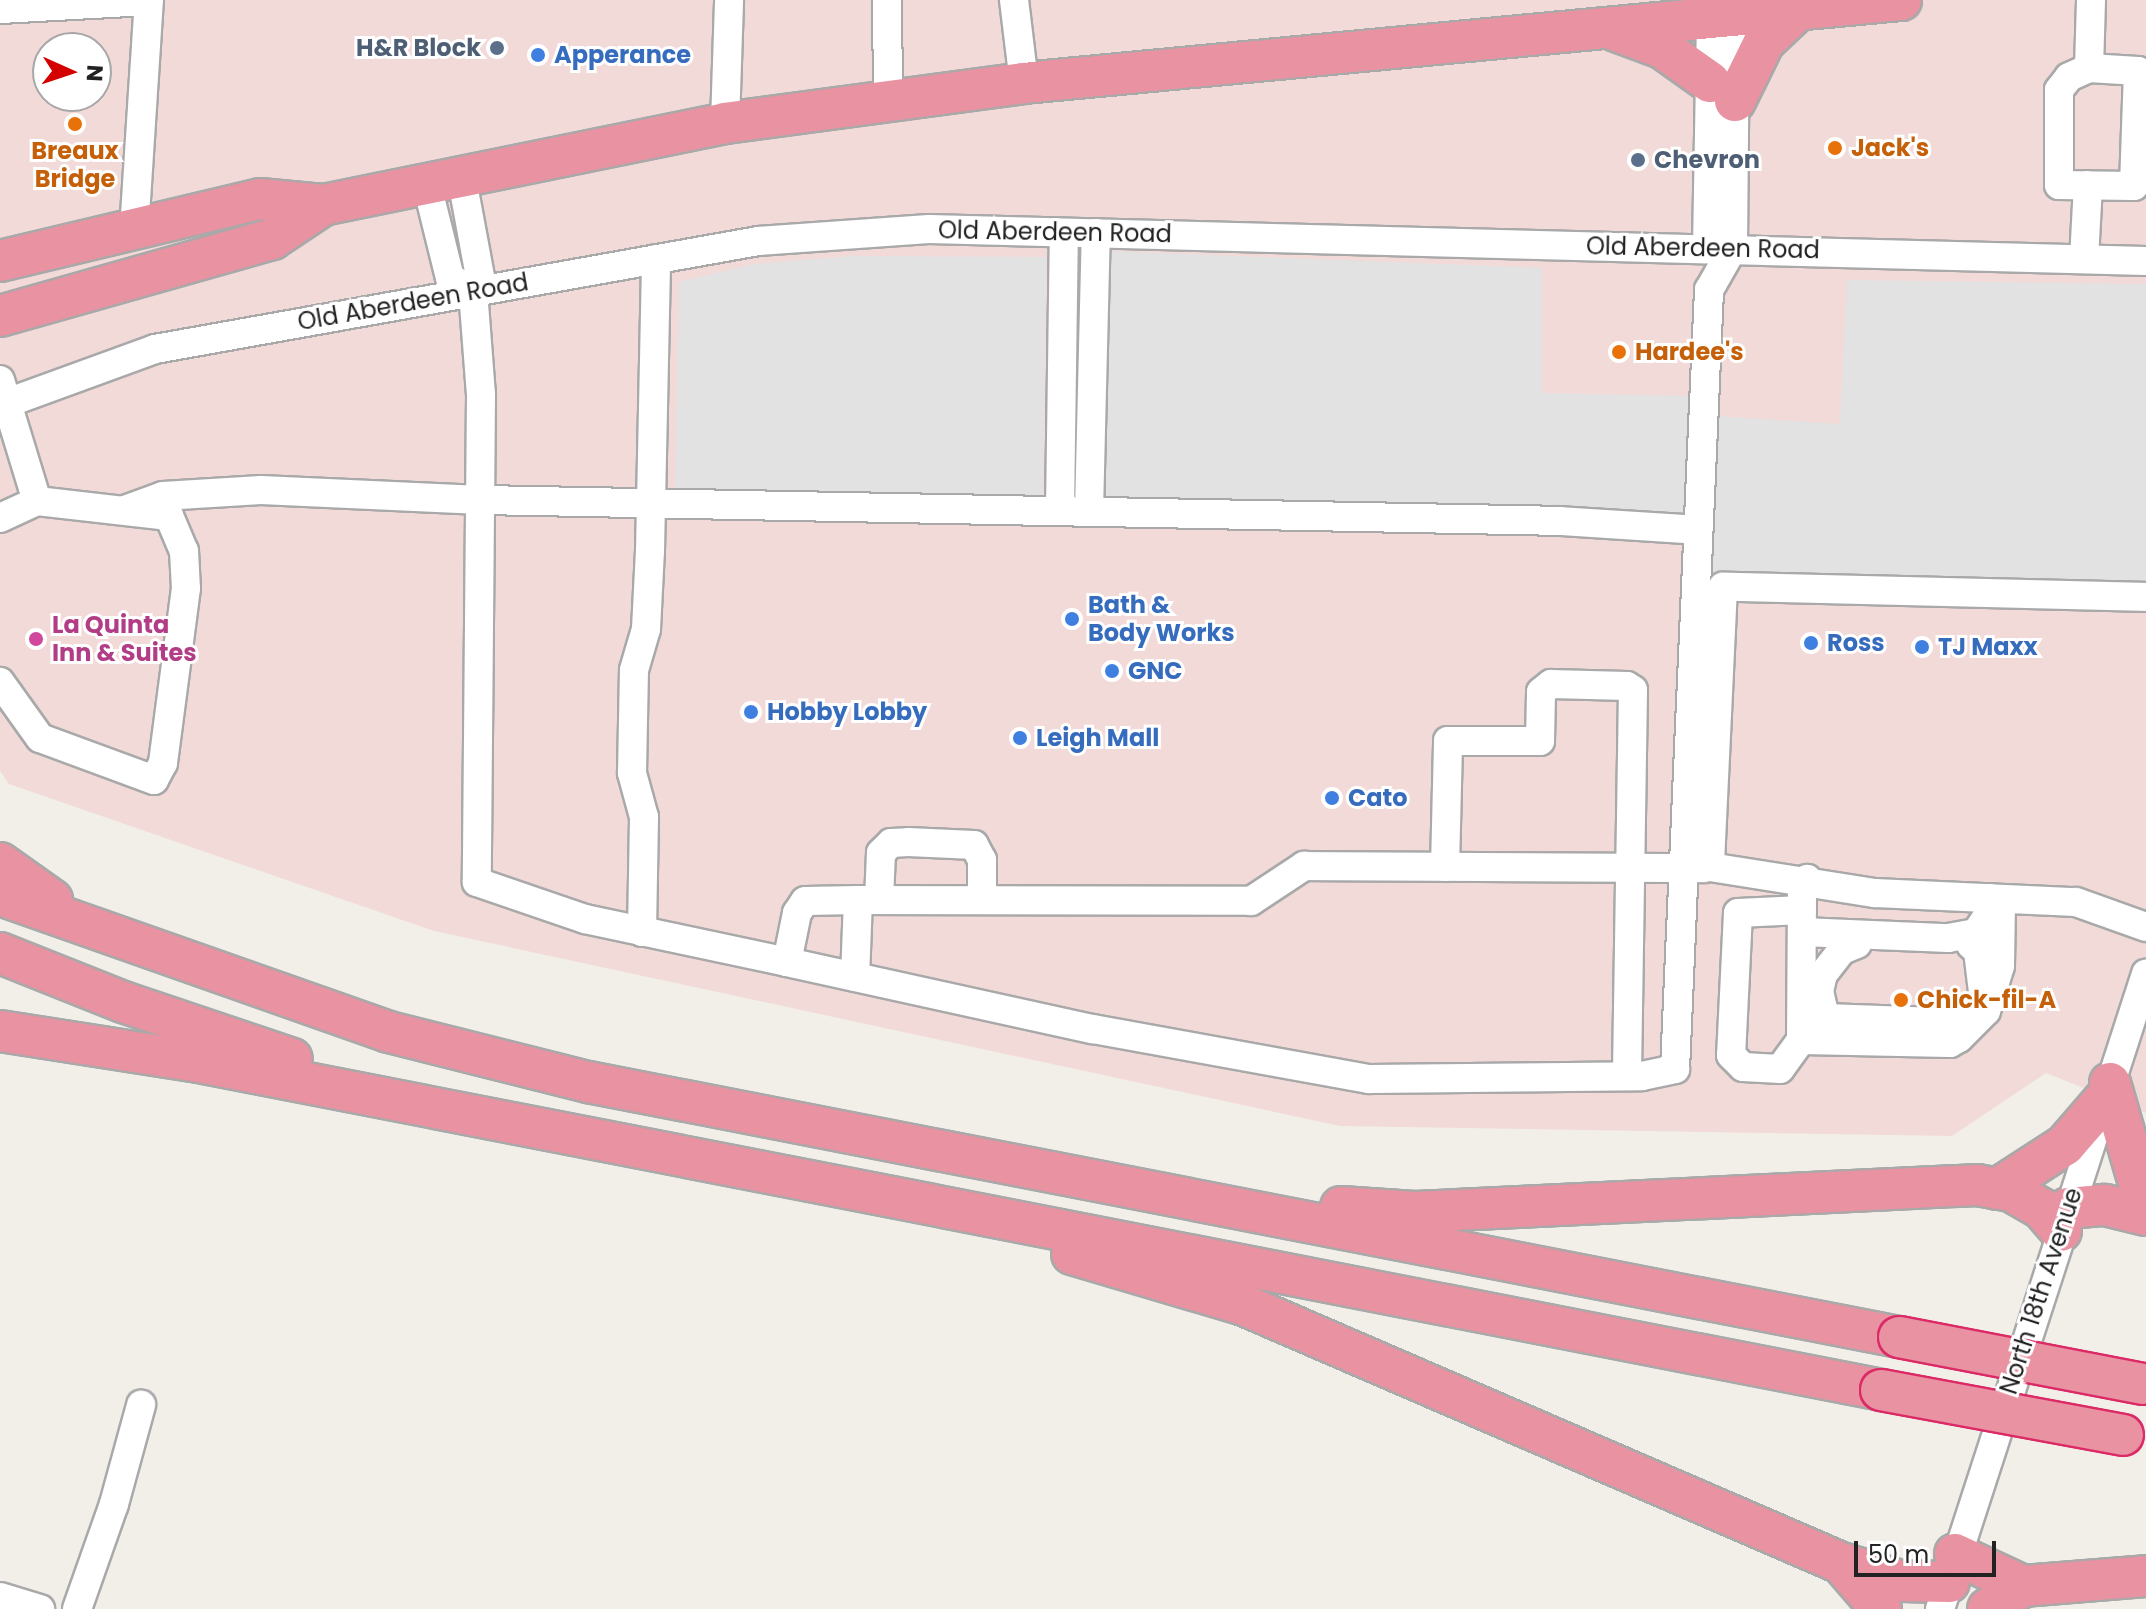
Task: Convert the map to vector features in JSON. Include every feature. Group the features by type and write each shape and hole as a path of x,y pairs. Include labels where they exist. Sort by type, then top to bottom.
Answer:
{"highway":[{"path":"0,261 260,199 323,205 443,177 725,123 1024,83 1901,0"},
{"path":"1608,28 1662,48 1723,91 1764,42 1798,10"},
{"path":"0,316 272,239 323,205"},
{"path":"0,863 102,934"},
{"path":"0,895 102,934 389,1032 588,1082 2144,1384"},
{"path":"0,953 123,1002 328,1070 590,1138"},
{"path":"0,1031 199,1062 2134,1437"},
{"path":"1997,1189 2065,1145 2107,1091"},
{"path":"2107,1091 2146,1208"},
{"path":"1162,1195 1415,1212 1977,1185 1997,1189 2065,1219 2105,1205 2146,1215"},
{"path":"897,1198 1244,1305 1841,1563 1901,1581 2023,1586 2146,1576"},
{"path":"1841,1563 1881,1609"},
{"path":"1988,1609 2023,1586"}],"street":[{"path":"725,123 729,0"},
{"path":"887,0 888,101"},
{"path":"1014,0 1024,83"},
{"path":"2089,68 2091,0"},
{"path":"0,9 149,1 134,231"},
{"path":"1698,868 1698,530 1709,290 1720,248 1723,18"},
{"path":"2089,68 2138,71 2134,186 2059,185 2059,90 2069,77 2089,68"},
{"path":"443,177 450,278 473,291 481,395 477,882 585,919 1108,1032 1369,1079 1627,1076 1675,1069 1698,868 1723,587 2146,597"},
{"path":"2084,259 2088,185"},
{"name":"Old Aberdeen Road","path":"3,392 155,349 473,291 758,241 929,229 2146,261"},
{"path":"1060,511 1064,233"},
{"path":"1089,512 1096,233"},
{"path":"642,932 644,817 632,773 632,749 634,670 646,629 652,504 656,259"},
{"path":"3,392 37,501"},
{"path":"125,510 163,496 261,490 481,500 1560,521 1698,530"},
{"path":"0,518 37,501 169,516 184,551 183,632 163,763 154,780 40,738 0,682"},
{"path":"1445,867 1448,741 1540,741 1541,692 1551,684 1627,686 1633,690 1633,868 1627,1076"},
{"path":"855,977 867,900 881,853 891,843 974,845 982,860 982,900"},
{"path":"787,962 797,913 805,901 1251,901 1304,866 1698,868 1807,879 1875,893 2076,902 2146,927"},
{"path":"1807,879 1802,921 1801,1040 1780,1069 1743,1067 1731,1055 1738,913 1802,921 1948,938 1974,939"},
{"path":"1990,992 1983,989 1974,939 1996,898"},
{"path":"1801,1040 1950,1043 1986,1011 2000,966 1996,898"},
{"path":"1974,939 1857,944 1830,961 1820,986 1821,1011 1834,1020 1974,1024"},
{"name":"North 18th Avenue","path":"1948,1582 2146,974"},
{"path":"77,1609 114,1504 141,1405"},
{"path":"0,1597 40,1609"}],"shaded area":[{"path":"0,0 2146,0 2146,1113 2046,1073 1952,1136 1340,1126 434,931 9,784 0,771"},
{"path":"1109,251 1542,268 1542,393 1692,396 1689,527 1102,509"},
{"path":"854,256 1046,257 1043,508 675,501 679,282 754,264"},
{"path":"1847,280 2146,284 2146,584 1710,572 1716,416 1840,424"}],"place":[{"name":"H&R Block","path":"497,48"},
{"name":"Apperance","path":"538,55"},
{"name":"Breaux Bridge","path":"75,124"},
{"name":"Jack's","path":"1835,148"},
{"name":"Chevron","path":"1638,160"},
{"name":"Hardee's","path":"1619,352"},
{"name":"Bath & Body Works","path":"1072,619"},
{"name":"La Quinta Inn & Suites","path":"36,639"},
{"name":"Ross","path":"1811,643"},
{"name":"TJ Maxx","path":"1922,647"},
{"name":"GNC","path":"1112,671"},
{"name":"Hobby Lobby","path":"751,712"},
{"name":"Leigh Mall","path":"1020,738"},
{"name":"Cato","path":"1332,798"},
{"name":"Chick-fil-A","path":"1901,1000"}]}
